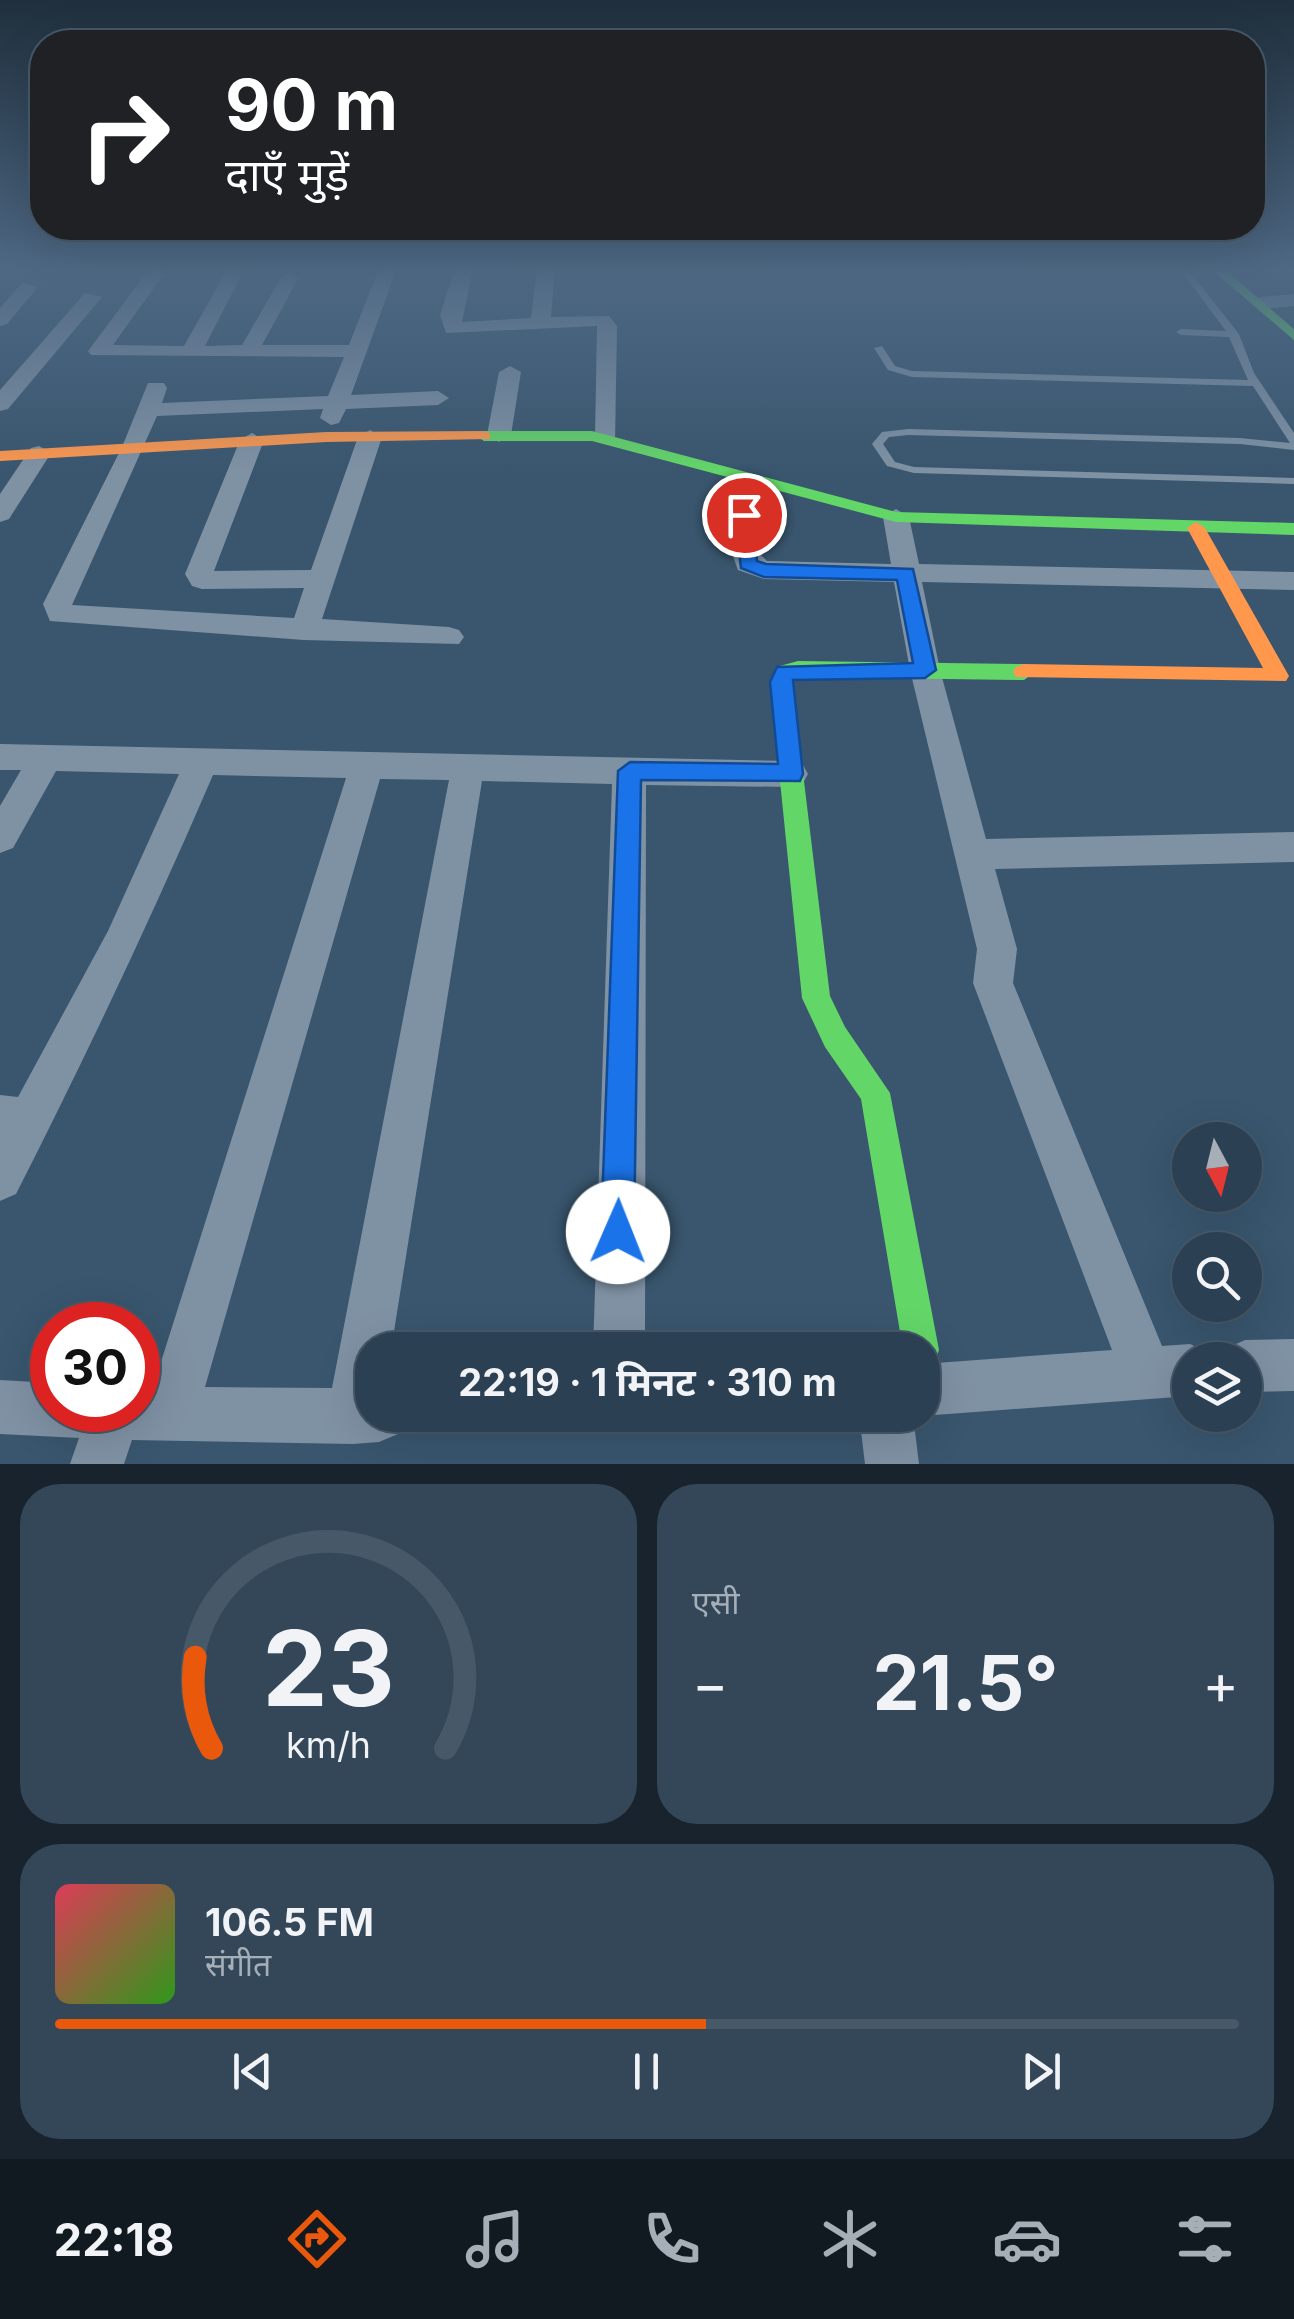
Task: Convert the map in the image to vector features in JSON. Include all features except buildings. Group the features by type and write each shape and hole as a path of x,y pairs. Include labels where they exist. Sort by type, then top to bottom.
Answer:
{"street":[{"path":"0,404 58,336"},
{"path":"98,351 109,336"},
{"path":"190,352 199,336"},
{"path":"249,352 258,336"},
{"path":"326,437 360,336"},
{"path":"607,336 607,438"},
{"path":"1274,336 1294,358"},
{"path":"45,352 354,351"},
{"path":"499,435 510,372"},
{"path":"438,398 336,402 152,399 134,447 58,604 60,614 449,638"},
{"path":"304,630 370,436"},
{"path":"0,456 326,437 607,438 744,480 896,516 1294,529"},
{"path":"252,440 199,574 202,580 319,579"},
{"path":"0,514 39,453"},
{"path":"744,480 744,551 748,564 782,573 1294,581"},
{"path":"896,516 925,670 996,948 994,984 1169,1371 940,1379"},
{"path":"1196,528 1223,579 1290,677"},
{"path":"909,1332 875,1093 860,1068 826,1031 816,998 781,682 784,672 925,670 1290,677"},
{"path":"0,757 791,774"},
{"path":"0,838 46,758"},
{"path":"0,1178 15,1119 122,944 202,762"},
{"path":"170,1414 367,765"},
{"path":"379,1332 468,766"},
{"path":"618,1332 621,1043 630,771"},
{"path":"973,854 1136,854 1294,847"},
{"path":"1262,1365 1294,1364"},
{"path":"0,1408 30,1410"},
{"path":"160,1414 355,1416"},
{"path":"97,1464 108,1432"},
{"path":"892,1464 901,1432"}],"lane":[{"path":"1235,336 1255,383 1294,444"},
{"path":"879,348 890,368 912,374 1255,383"},
{"path":"1294,444 908,432 886,434 877,444 891,464 914,470 1294,481"}],"traffic: fast":[{"path":"484,436 592,436 896,517 1294,529"},
{"path":"918,1332 875,1093 835,1037 816,998 781,682 784,672 798,669 1024,672"}],"traffic: slow":[{"path":"0,456 326,437 484,436"},
{"path":"1024,672 1278,676 1196,528"}],"route":[{"path":"618,1232 630,771 791,774 781,682 784,672 798,668 925,670 906,574 764,570 748,564 744,515"}]}
